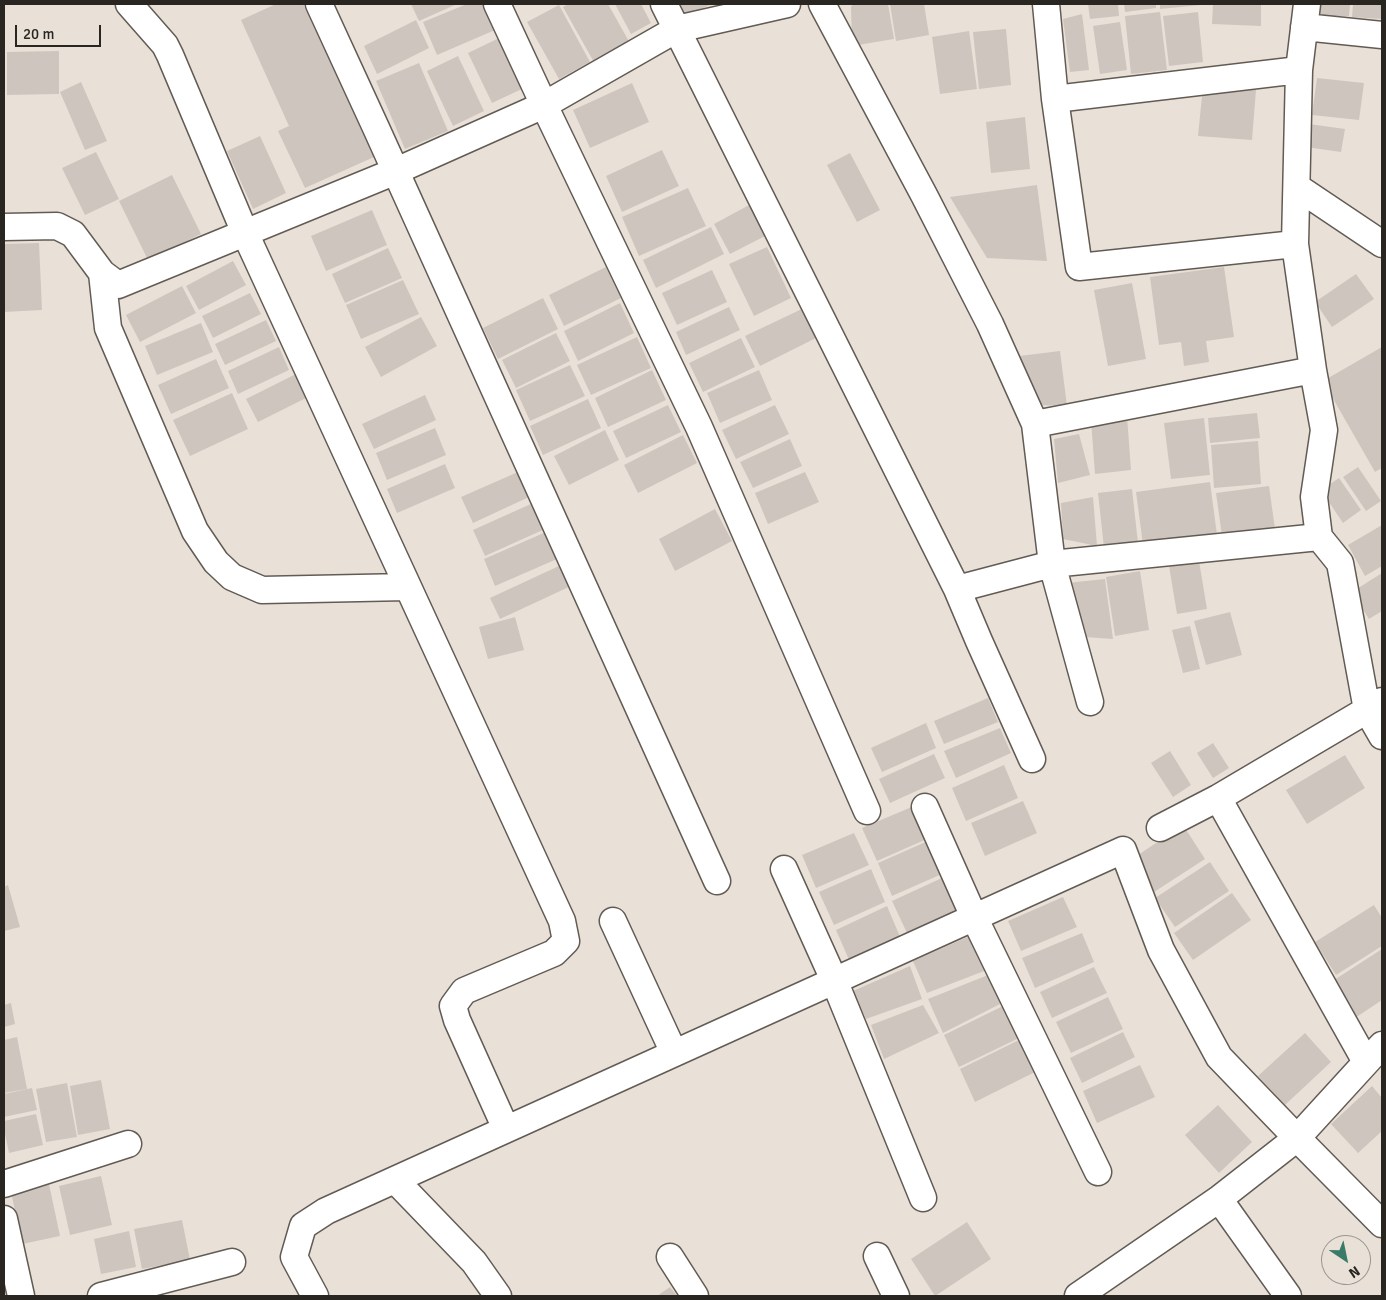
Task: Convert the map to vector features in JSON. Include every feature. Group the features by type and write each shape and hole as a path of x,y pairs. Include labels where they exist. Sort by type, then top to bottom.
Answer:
{"street":[{"path":"130,4 170,55 244,233 562,921 566,941 554,953 464,991 453,1006 456,1020 506,1129"},
{"path":"319,4 717,881"},
{"path":"497,4 698,427 868,811"},
{"path":"664,4 957,589 1032,759"},
{"path":"4,228 57,226 73,234 102,274 118,285 396,171 544,105 677,29 787,4"},
{"path":"822,4 929,204 990,324 1035,424 1052,564 1090,702"},
{"path":"1046,4 1055,99 1079,267 1295,244"},
{"path":"1382,35 1306,16 1299,70 1295,244 1313,370 1324,430 1314,497 1319,537 1340,562 1382,736"},
{"path":"1055,99 1299,70"},
{"path":"1297,187 1382,244"},
{"path":"102,274 108,328 195,531 216,562 232,577 262,590 407,587"},
{"path":"1035,424 1313,370"},
{"path":"957,589 1052,564 1319,537"},
{"path":"1160,828 1218,798 1374,705"},
{"path":"1092,1292 1218,1200 1297,1138 1374,1053 1218,798"},
{"path":"925,807 974,917 1098,1172"},
{"path":"315,1296 294,1257 303,1226 326,1211 1123,850 1161,950 1219,1057 1382,1224"},
{"path":"784,869 834,980 924,1198"},
{"path":"613,920 674,1053"},
{"path":"4,1184 128,1144"},
{"path":"395,1180 474,1262 498,1296"},
{"path":"1218,1200 1288,1296"},
{"path":"4,1219 21,1296"},
{"path":"877,1256 896,1296"},
{"path":"670,1257 695,1296"},
{"path":"101,1296 232,1262"}],"building":[{"path":"276,4 303,4 374,157 305,188 278,131 289,126 241,20"},
{"path":"411,4 457,4 419,21"},
{"path":"467,4 484,4 495,30 437,55 423,22"},
{"path":"568,4 608,4 631,45 595,64 563,7"},
{"path":"615,4 641,4 651,23 631,34"},
{"path":"680,4 712,4 685,16"},
{"path":"855,4 888,4 894,39 852,46 851,6"},
{"path":"890,4 924,4 929,35 896,41"},
{"path":"1088,4 1118,4 1119,16 1090,19"},
{"path":"1124,4 1156,4 1156,8 1125,12"},
{"path":"1160,4 1200,4 1201,5 1160,9"},
{"path":"1213,4 1261,4 1261,26 1212,24"},
{"path":"1317,4 1350,4 1349,16 1316,16"},
{"path":"1353,4 1382,4 1382,19 1352,17"},
{"path":"559,5 590,62 559,79 527,22"},
{"path":"1160,12 1167,70 1131,74 1125,16"},
{"path":"1198,12 1203,62 1169,66 1163,16"},
{"path":"1082,14 1089,70 1070,72 1063,19"},
{"path":"416,20 429,48 377,74 364,46"},
{"path":"1120,22 1127,70 1100,74 1093,26"},
{"path":"1006,29 1011,85 979,89 973,32"},
{"path":"969,31 977,89 940,94 932,37"},
{"path":"499,38 524,88 492,103 468,53"},
{"path":"59,51 59,94 7,95 7,52"},
{"path":"458,56 484,111 453,126 427,71"},
{"path":"419,63 448,131 405,149 376,81"},
{"path":"1317,78 1364,83 1359,120 1312,115"},
{"path":"81,82 107,141 85,150 60,92"},
{"path":"632,83 649,122 590,148 573,110"},
{"path":"1203,86 1256,90 1252,140 1198,136"},
{"path":"1025,117 1030,169 991,173 986,122"},
{"path":"1309,124 1345,129 1341,152 1306,147"},
{"path":"260,136 286,193 253,209 227,151"},
{"path":"662,150 679,186 622,212 606,176"},
{"path":"96,152 119,199 85,215 62,168"},
{"path":"850,153 880,210 857,222 827,165"},
{"path":"172,175 201,234 148,260 119,201"},
{"path":"1037,185 1047,261 987,258 950,197"},
{"path":"688,188 706,226 639,256 622,217"},
{"path":"751,204 767,235 730,254 714,224"},
{"path":"372,210 387,245 326,271 311,236"},
{"path":"711,227 724,254 656,288 643,260"},
{"path":"39,243 42,310 4,312 4,244"},
{"path":"767,247 791,298 754,316 729,264"},
{"path":"388,248 402,278 345,303 332,274"},
{"path":"233,261 246,285 199,310 186,286"},
{"path":"606,267 621,298 564,326 549,295"},
{"path":"1224,267 1234,337 1206,341 1209,362 1184,366 1181,342 1159,345 1150,277"},
{"path":"712,270 727,302 677,325 662,293"},
{"path":"1356,274 1374,299 1332,327 1315,302"},
{"path":"403,280 419,314 361,339 346,305"},
{"path":"1132,283 1146,359 1108,366 1094,290"},
{"path":"182,286 196,313 140,342 126,315"},
{"path":"250,293 261,314 213,338 202,316"},
{"path":"543,298 558,329 498,359 483,328"},
{"path":"620,303 634,333 578,361 564,331"},
{"path":"729,307 740,330 686,355 676,332"},
{"path":"804,308 818,337 760,366 745,336"},
{"path":"421,317 437,346 381,377 365,347"},
{"path":"266,320 276,341 225,365 215,344"},
{"path":"201,323 213,352 157,375 145,346"},
{"path":"556,333 570,361 516,388 502,360"},
{"path":"637,337 651,368 591,395 577,365"},
{"path":"741,338 755,367 703,392 689,363"},
{"path":"279,347 289,370 238,394 228,371"},
{"path":"1382,347 1382,468 1375,472 1323,381"},
{"path":"1060,351 1067,406 1037,405 1019,356"},
{"path":"216,359 229,388 171,414 158,385"},
{"path":"570,365 585,396 530,421 516,390"},
{"path":"652,370 666,400 608,427 595,398"},
{"path":"759,370 772,400 720,423 707,393"},
{"path":"296,374 308,397 258,422 246,399"},
{"path":"232,393 248,429 190,456 173,420"},
{"path":"425,395 436,420 374,449 362,424"},
{"path":"588,399 601,428 543,455 530,426"},
{"path":"668,405 681,432 626,458 613,431"},
{"path":"775,405 789,434 736,459 722,430"},
{"path":"1257,413 1260,438 1210,443 1208,418"},
{"path":"1127,416 1131,470 1095,474 1091,420"},
{"path":"1204,418 1210,475 1171,479 1164,423"},
{"path":"435,428 446,455 387,480 376,453"},
{"path":"605,430 619,460 569,485 554,456"},
{"path":"1079,434 1090,475 1058,483 1054,439"},
{"path":"683,435 697,463 638,493 624,465"},
{"path":"790,439 802,466 753,488 740,462"},
{"path":"1258,441 1261,484 1214,488 1211,445"},
{"path":"445,464 455,488 397,513 387,489"},
{"path":"1358,467 1381,501 1366,511 1343,477"},
{"path":"518,472 529,497 473,523 461,497"},
{"path":"805,472 819,502 768,524 755,493"},
{"path":"1339,478 1361,510 1343,523 1321,490"},
{"path":"1210,482 1217,535 1143,545 1136,492"},
{"path":"1269,486 1275,529 1222,536 1216,493"},
{"path":"1132,489 1138,543 1104,548 1098,493"},
{"path":"1093,497 1097,546 1063,539 1061,503"},
{"path":"533,503 545,529 485,556 473,530"},
{"path":"715,509 732,541 675,571 659,539"},
{"path":"1382,525 1382,566 1365,576 1348,545"},
{"path":"546,532 557,559 495,586 484,559"},
{"path":"1199,561 1207,609 1177,614 1169,566"},
{"path":"561,565 571,586 500,619 490,598"},
{"path":"1140,571 1149,630 1115,636 1106,577"},
{"path":"1382,573 1382,611 1369,619 1352,592"},
{"path":"1105,579 1113,639 1085,637 1067,583"},
{"path":"1230,612 1242,655 1206,665 1194,621"},
{"path":"515,617 524,650 488,659 479,627"},
{"path":"1190,626 1200,669 1183,673 1172,630"},
{"path":"988,698 998,722 944,744 934,721"},
{"path":"926,723 936,748 882,772 871,748"},
{"path":"1000,728 1011,753 956,778 944,751"},
{"path":"1213,743 1229,768 1213,778 1197,753"},
{"path":"1170,751 1191,785 1173,797 1151,763"},
{"path":"934,754 945,778 890,803 879,779"},
{"path":"1345,755 1365,788 1307,824 1286,790"},
{"path":"1004,765 1018,798 966,821 952,788"},
{"path":"1023,801 1037,833 985,856 971,823"},
{"path":"914,806 929,838 877,861 862,828"},
{"path":"1183,825 1205,859 1154,892 1132,859"},
{"path":"854,833 869,865 816,888 802,855"},
{"path":"930,840 944,873 892,896 878,863"},
{"path":"1210,862 1229,891 1175,927 1155,898"},
{"path":"871,869 885,902 834,925 819,892"},
{"path":"944,877 958,910 907,933 892,901"},
{"path":"8,885 20,927 4,931 4,887"},
{"path":"1232,893 1251,920 1193,960 1174,933"},
{"path":"1063,897 1077,927 1021,951 1008,921"},
{"path":"1374,905 1382,918 1382,946 1336,975 1315,942"},
{"path":"887,906 901,939 850,962 836,930"},
{"path":"1082,933 1094,962 1035,988 1022,958"},
{"path":"972,935 992,968 927,993 913,961"},
{"path":"1382,949 1382,1000 1355,1018 1331,982"},
{"path":"910,966 922,999 866,1019 853,991"},
{"path":"1094,967 1107,993 1052,1018 1040,992"},
{"path":"993,973 1004,1002 943,1033 928,999"},
{"path":"1108,997 1123,1029 1071,1053 1056,1022"},
{"path":"11,1003 15,1024 4,1027 4,1005"},
{"path":"923,1005 939,1033 884,1059 871,1025"},
{"path":"1005,1005 1019,1038 959,1067 944,1035"},
{"path":"1123,1032 1135,1057 1082,1083 1070,1058"},
{"path":"1305,1033 1331,1062 1285,1105 1258,1076"},
{"path":"17,1037 27,1089 4,1093 4,1040"},
{"path":"1019,1040 1035,1072 975,1102 960,1069"},
{"path":"1140,1065 1155,1097 1097,1123 1083,1091"},
{"path":"101,1080 110,1129 78,1135 70,1086"},
{"path":"67,1083 77,1137 46,1142 36,1089"},
{"path":"1372,1086 1382,1098 1382,1131 1358,1153 1331,1124"},
{"path":"32,1088 37,1110 4,1117 4,1094"},
{"path":"1218,1105 1252,1142 1219,1173 1185,1135"},
{"path":"36,1114 43,1145 9,1153 4,1121"},
{"path":"101,1176 112,1225 70,1235 59,1186"},
{"path":"49,1184 60,1236 22,1244 11,1192"},
{"path":"182,1220 190,1260 142,1269 134,1229"},
{"path":"967,1222 991,1259 935,1296 911,1259"},
{"path":"129,1231 136,1267 101,1274 94,1239"},
{"path":"670,1287 677,1296 657,1296"}]}
